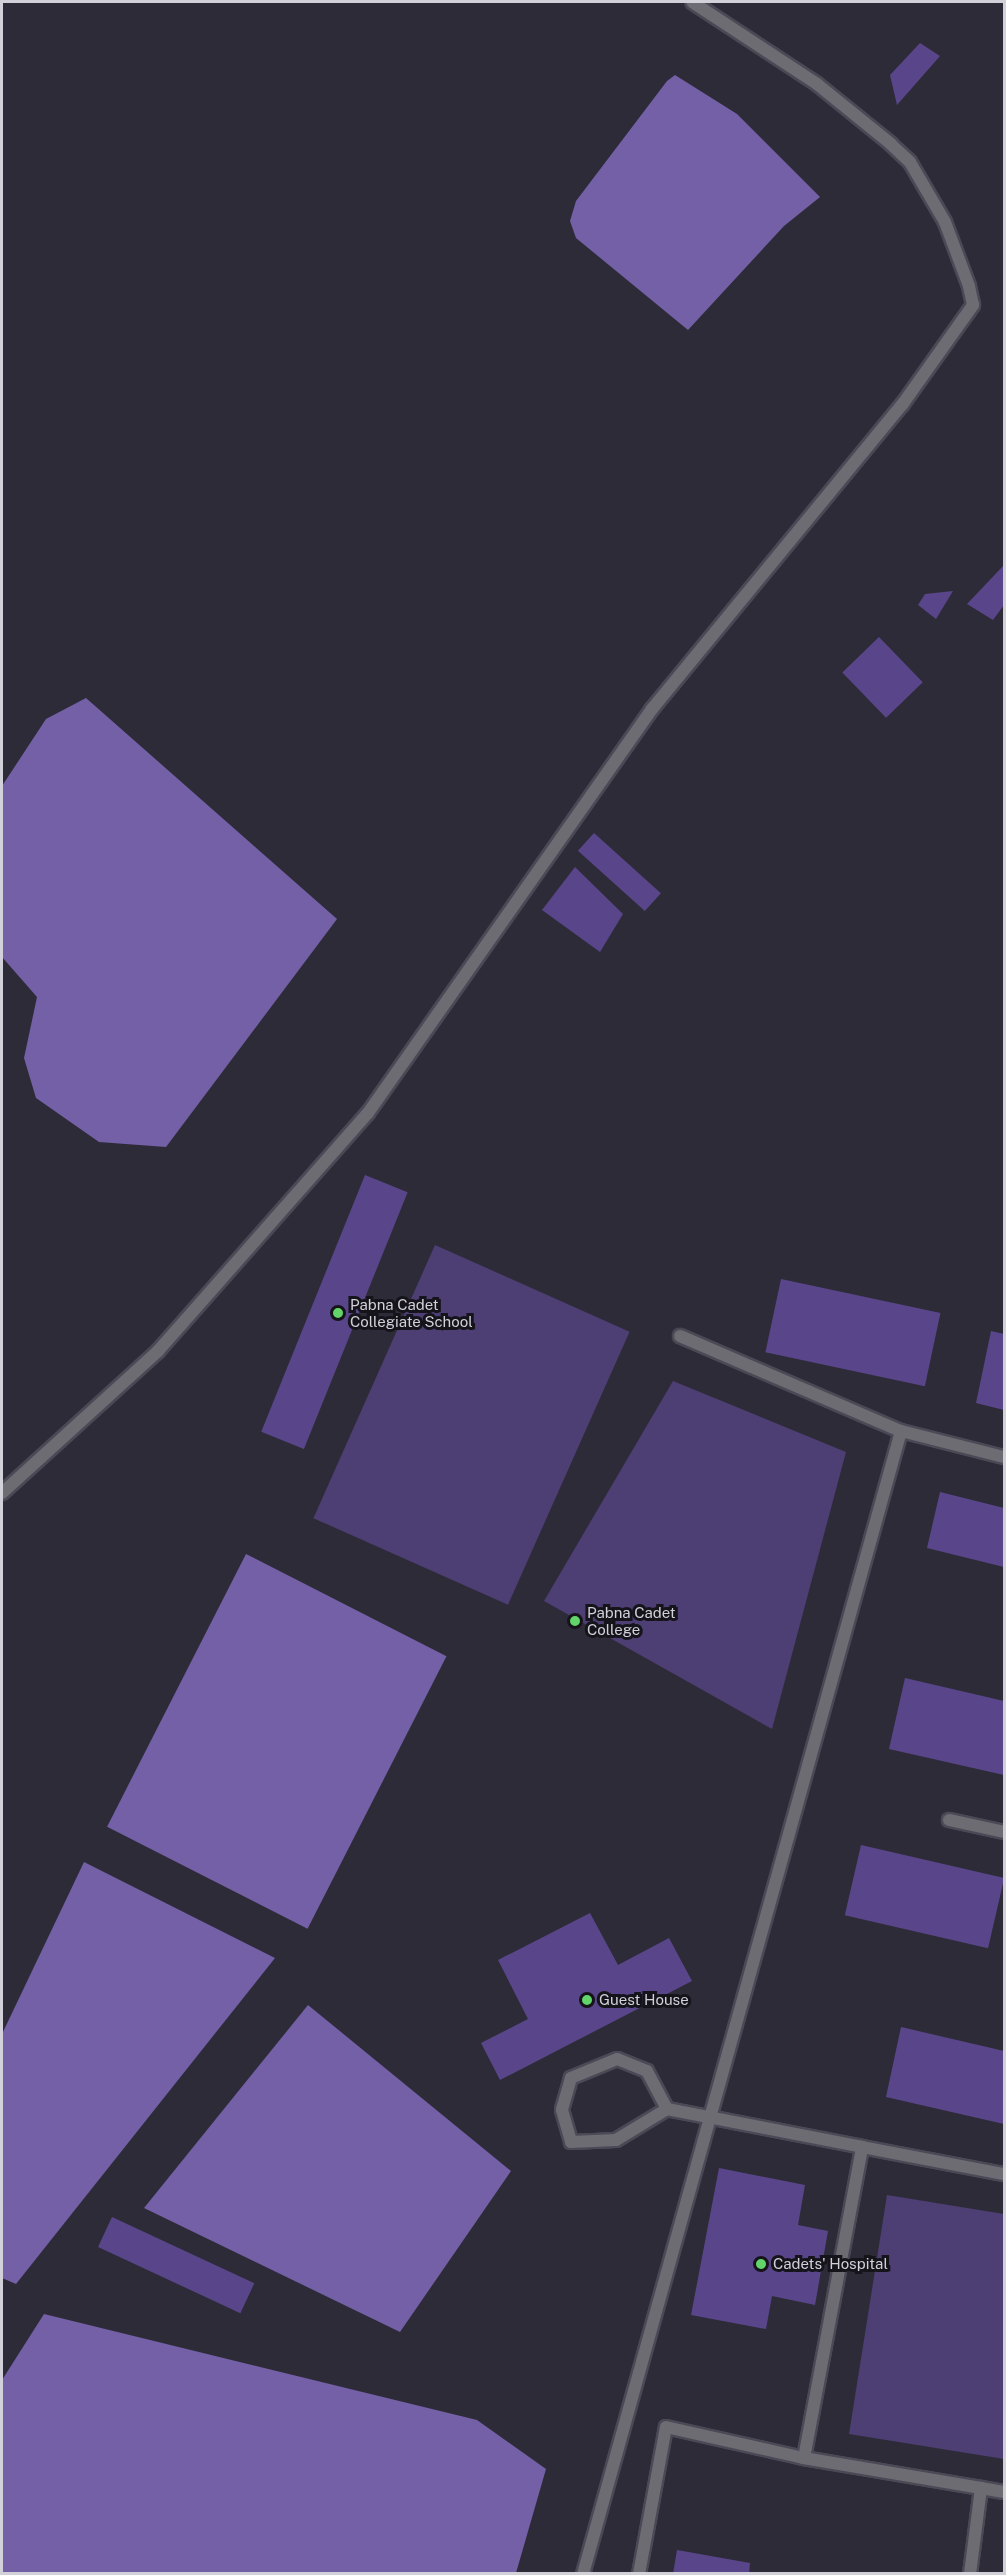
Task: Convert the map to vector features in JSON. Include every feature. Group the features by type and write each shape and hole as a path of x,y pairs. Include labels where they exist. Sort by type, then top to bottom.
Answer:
{"street":[{"path":"2,1493 158,1351 368,1113 652,709 902,405 973,305 969,286 945,222 910,162 817,84 692,2"},
{"path":"680,1336 901,1431 1005,1457"},
{"path":"583,2574 901,1431"},
{"path":"949,1820 1005,1832"},
{"path":"667,2109 647,2071 617,2059 571,2078 562,2110 571,2142 616,2140 667,2109 708,2119 1005,2174"},
{"path":"804,2458 862,2147"},
{"path":"639,2574 666,2427 804,2458 1005,2492"},
{"path":"970,2574 981,2488"}],"shaded area":[{"path":"675,75 737,114 820,197 784,226 688,330 576,238 570,221 576,201 667,81"},
{"path":"86,698 337,919 166,1147 99,1142 36,1098 24,1058 37,997 2,957 2,786 46,719"},
{"path":"435,1245 630,1332 508,1605 313,1518"},
{"path":"673,1381 846,1452 772,1729 544,1601"},
{"path":"246,1554 446,1656 308,1929 107,1827"},
{"path":"84,1862 275,1958 16,2284 2,2278 2,2034"},
{"path":"308,2005 511,2171 400,2332 144,2208"},
{"path":"887,2195 1004,2214 1004,2459 849,2434"},
{"path":"44,2314 477,2420 546,2469 516,2573 2,2573 2,2380"}],"building":[{"path":"920,43 940,56 897,105 890,75"},
{"path":"1004,565 1004,605 993,620 967,604"},
{"path":"953,591 936,619 918,605 925,594"},
{"path":"879,637 923,682 886,718 842,672"},
{"path":"594,833 661,893 645,911 578,851"},
{"path":"575,867 623,914 600,952 542,910"},
{"name":"Pabna Cadet Collegiate School","path":"365,1175 408,1192 304,1449 261,1432"},
{"path":"781,1279 940,1313 925,1386 765,1352"},
{"path":"991,1331 1004,1334 1004,1410 976,1403"},
{"path":"940,1492 1004,1508 1004,1567 927,1548"},
{"path":"905,1678 1004,1701 1004,1775 889,1749"},
{"path":"861,1845 1004,1878 988,1948 845,1915"},
{"name":"Guest House","path":"590,1913 618,1965 669,1938 692,1981 500,2080 481,2043 528,2019 498,1960"},
{"path":"901,2027 1004,2051 1004,2124 886,2097"},
{"name":"Cadets' Hospital","path":"719,2168 805,2185 798,2225 828,2231 815,2305 772,2296 766,2329 691,2315"},
{"path":"112,2217 254,2283 240,2313 98,2247"},
{"path":"677,2550 750,2563 749,2574 673,2574"}],"place":[{"name":"Pabna Cadet Collegiate School","path":"338,1313"},
{"name":"Pabna Cadet College","path":"575,1621"},
{"name":"Guest House","path":"587,2000"},
{"name":"Cadets' Hospital","path":"761,2264"}]}
